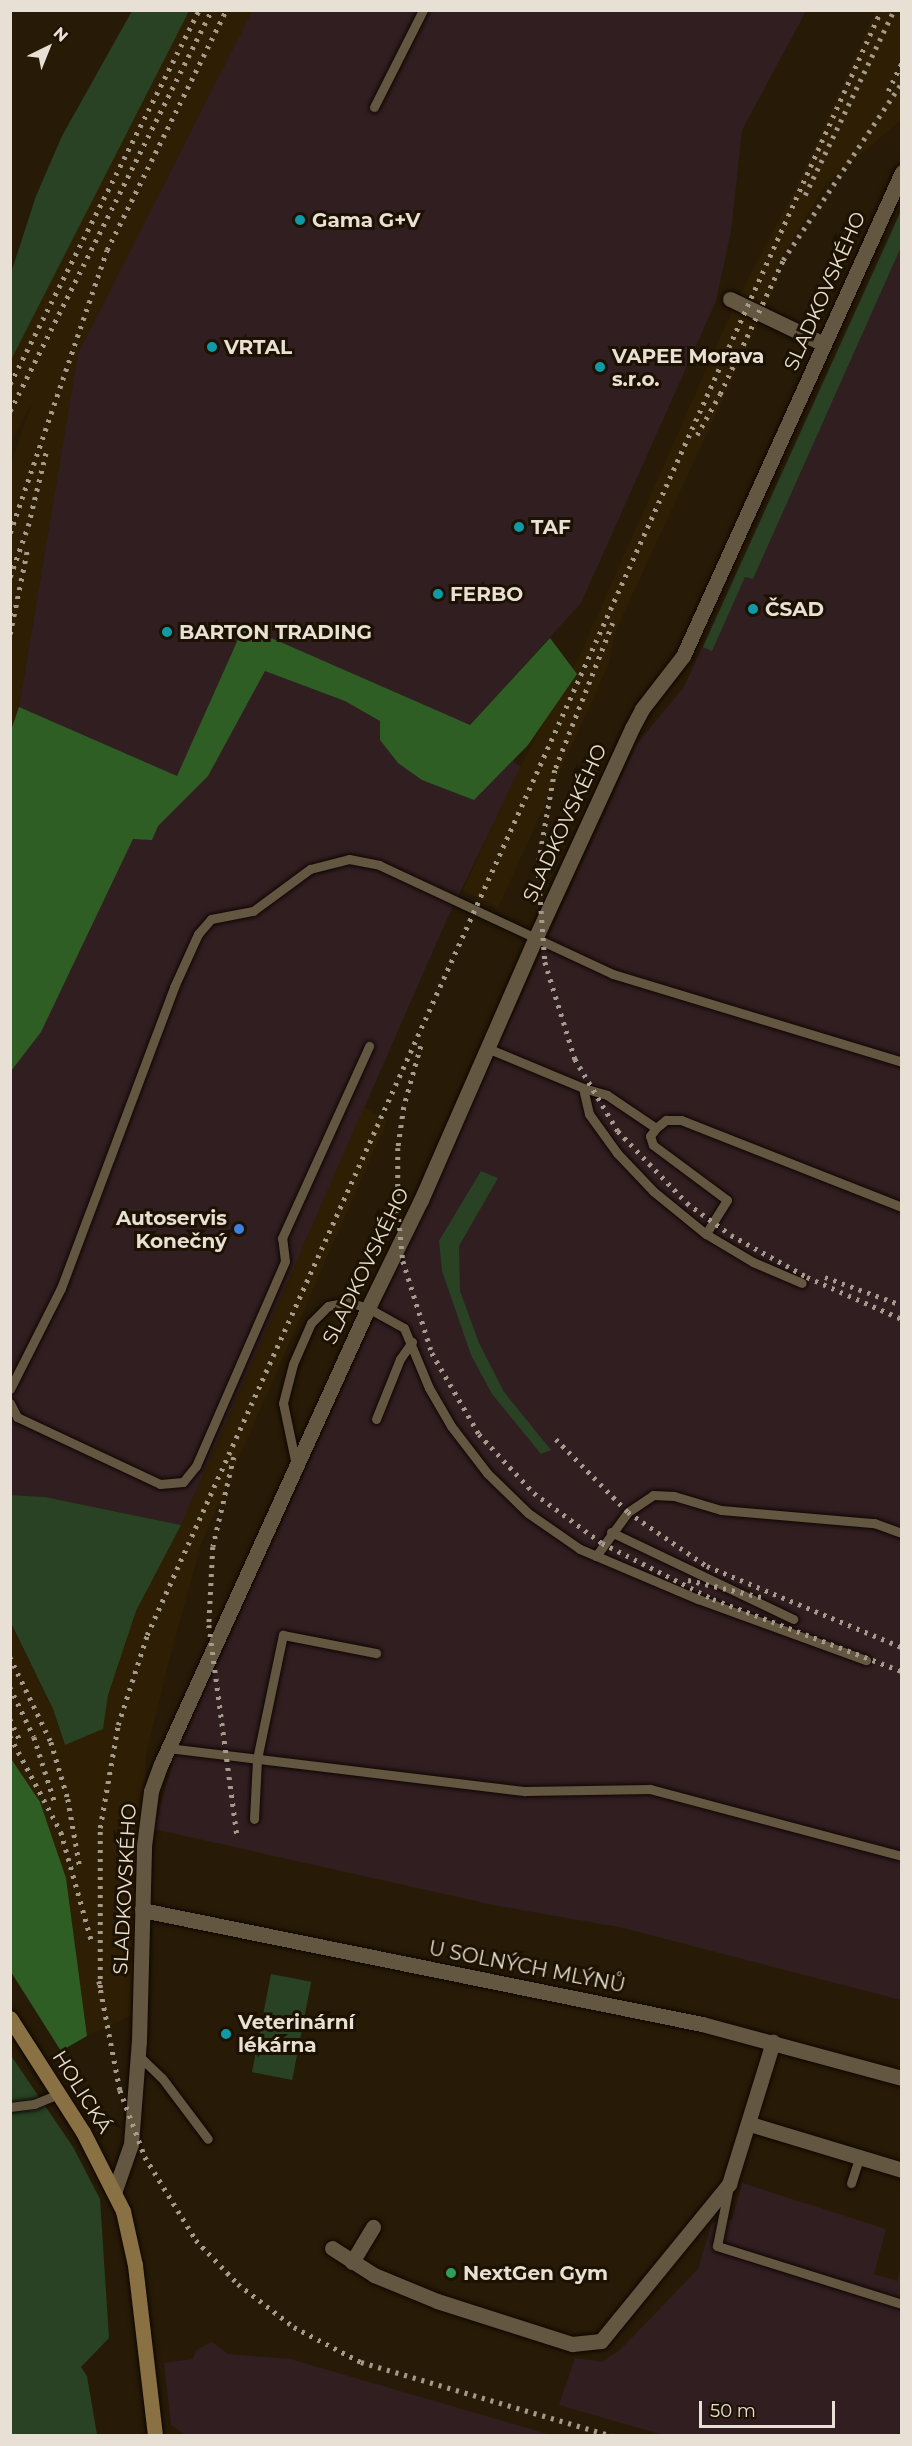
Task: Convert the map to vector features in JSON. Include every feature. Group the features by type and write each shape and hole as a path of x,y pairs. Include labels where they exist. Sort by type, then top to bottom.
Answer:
{"street":[{"name":"SLADKOVSKÉHO","path":"115,2190 130,2154 138,2055 142,1910 151,1791 168,1748 368,1308 417,1209 534,939 642,709 683,656 902,172"},
{"path":"730,299 824,344"},
{"name":"U SOLNÝCH MLÝNŮ","path":"142,1910 773,2042 902,2078"},
{"name":"HOLICKÁ","path":"10,2018 59,2094 115,2190"},
{"path":"332,2248 352,2262 437,2301 559,2341 590,2345 614,2330 729,2184 750,2124 773,2042"},
{"path":"750,2124 902,2170"},
{"path":"115,2190 135,2265 155,2436"},
{"path":"352,2262 373,2227"}],"lane":[{"path":"374,106 423,10"},
{"path":"10,1389 61,1288 174,987 198,934 211,919 253,911 310,869 349,859 379,865 613,974 902,1062"},
{"path":"10,1403 17,1417 160,1484 183,1482 196,1467 285,1261 282,1238 369,1046"},
{"path":"487,1048 621,1102 656,1128"},
{"path":"583,1088 589,1114 617,1153 653,1191 706,1234 753,1262 802,1283"},
{"path":"706,1234 727,1200 653,1145 650,1136 666,1120 681,1120 902,1207"},
{"path":"296,1466 284,1403 293,1364 311,1323 328,1306 349,1302 368,1308 404,1328 435,1397 487,1473 528,1513 596,1556 698,1599 866,1660"},
{"path":"376,1419 400,1359 412,1342"},
{"path":"596,1556 611,1532 639,1501 653,1495 674,1496 721,1510 874,1523 902,1533"},
{"path":"611,1532 793,1619"},
{"path":"254,1819 257,1759 283,1635 376,1653"},
{"path":"168,1748 525,1791 650,1789 902,1856"},
{"path":"138,2055 162,2078 208,2139"},
{"path":"10,2106 34,2104 59,2094"},
{"path":"851,2183 860,2156"},
{"path":"729,2184 717,2246 902,2304"}],"shaded area":[{"path":"185,11 252,11 78,354 19,707 11,733 11,463 33,400 11,443 11,351"},
{"path":"252,11 806,11 742,130 731,231 716,301 581,603 470,725 521,767 447,919 181,1525 45,1497 11,1495 11,733 19,707 78,353"},
{"path":"876,11 901,11 901,120 826,183 783,256 777,282 615,632 609,663 498,908 463,890 514,779 580,655 736,302 799,182"},
{"path":"901,210 901,2000 619,1927 498,1906 154,1829 174,1758 636,745 684,687"},
{"path":"364,1107 387,1121 201,1544 167,1668 146,1754 131,2016 87,2036 66,1878 40,1802 11,1757 10,1623 53,1709 64,1745 103,1729 108,1695 136,1611 181,1525"},
{"path":"742,2183 886,2229 874,2274 897,2281 901,2265 901,2435 663,2435 559,2405 575,2358 602,2362 620,2350 698,2269 712,2223 732,2220"},
{"path":"212,2342 228,2354 290,2359 551,2435 186,2435 171,2425 164,2363 193,2359 196,2350"}],"green space":[{"path":"132,11 189,11 11,360 11,273 36,196 62,136"},
{"path":"901,211 901,247 753,579 745,577 712,651 703,647"},
{"path":"244,626 470,725 550,638 577,674 528,745 474,800 422,780 398,763 380,740 380,721 345,701 265,671 208,776 158,826 152,840 133,839 41,1032 11,1071 10,733 19,707 177,776"},
{"path":"481,1171 498,1178 459,1246 460,1291 479,1343 504,1392 551,1450 541,1454 492,1394 471,1355 442,1271 439,1241"},
{"path":"10,1495 45,1497 181,1525 136,1611 108,1695 103,1729 65,1745 53,1709 11,1623"},
{"path":"10,1757 40,1802 66,1878 87,2036 61,2051 11,1972"},
{"path":"271,1974 311,1982 292,2080 252,2072"},
{"path":"10,2054 73,2147 100,2199 109,2338 81,2367 87,2376 97,2435 11,2435"}],"railway":[{"path":"10,384 199,10"},
{"path":"10,411 212,10"},
{"path":"10,533 107,250 226,10"},
{"path":"100,1988 100,1828 118,1725 147,1635 881,10"},
{"path":"805,195 894,10"},
{"path":"888,91 902,62"},
{"path":"697,435 720,394 783,260 902,82"},
{"path":"10,577 28,526 47,448"},
{"path":"10,634 27,551"},
{"path":"613,623 555,770 538,866 545,962 575,1059 618,1131 687,1203 731,1235 807,1277 902,1319"},
{"path":"421,1046 404,1107 398,1148 398,1210 403,1261 432,1353 479,1434 534,1493 602,1543 713,1599 902,1671"},
{"path":"825,1277 902,1305"},
{"path":"556,1439 628,1512 707,1566 902,1647"},
{"path":"234,1457 213,1547 209,1625 237,1836"},
{"path":"688,1580 761,1597"},
{"path":"10,1657 51,1742 68,1799 80,1868"},
{"path":"10,1687 34,1737 55,1803"},
{"path":"10,1719 21,1743"},
{"path":"10,1736 61,1832 92,1942"},
{"path":"99,1981 120,2090 145,2157 196,2240 238,2284 294,2327 361,2362 613,2436"}],"place":[{"name":"Gama G+V","path":"300,220"},
{"name":"VRTAL","path":"212,347"},
{"name":"VAPEE Morava s.r.o.","path":"600,367"},
{"name":"TAF","path":"519,527"},
{"name":"FERBO","path":"438,594"},
{"name":"ČSAD","path":"753,609"},
{"name":"BARTON TRADING","path":"167,632"},
{"name":"Autoservis Konečný","path":"239,1229"},
{"name":"Veterinární lékárna","path":"226,2034"},
{"name":"NextGen Gym","path":"451,2273"}]}
